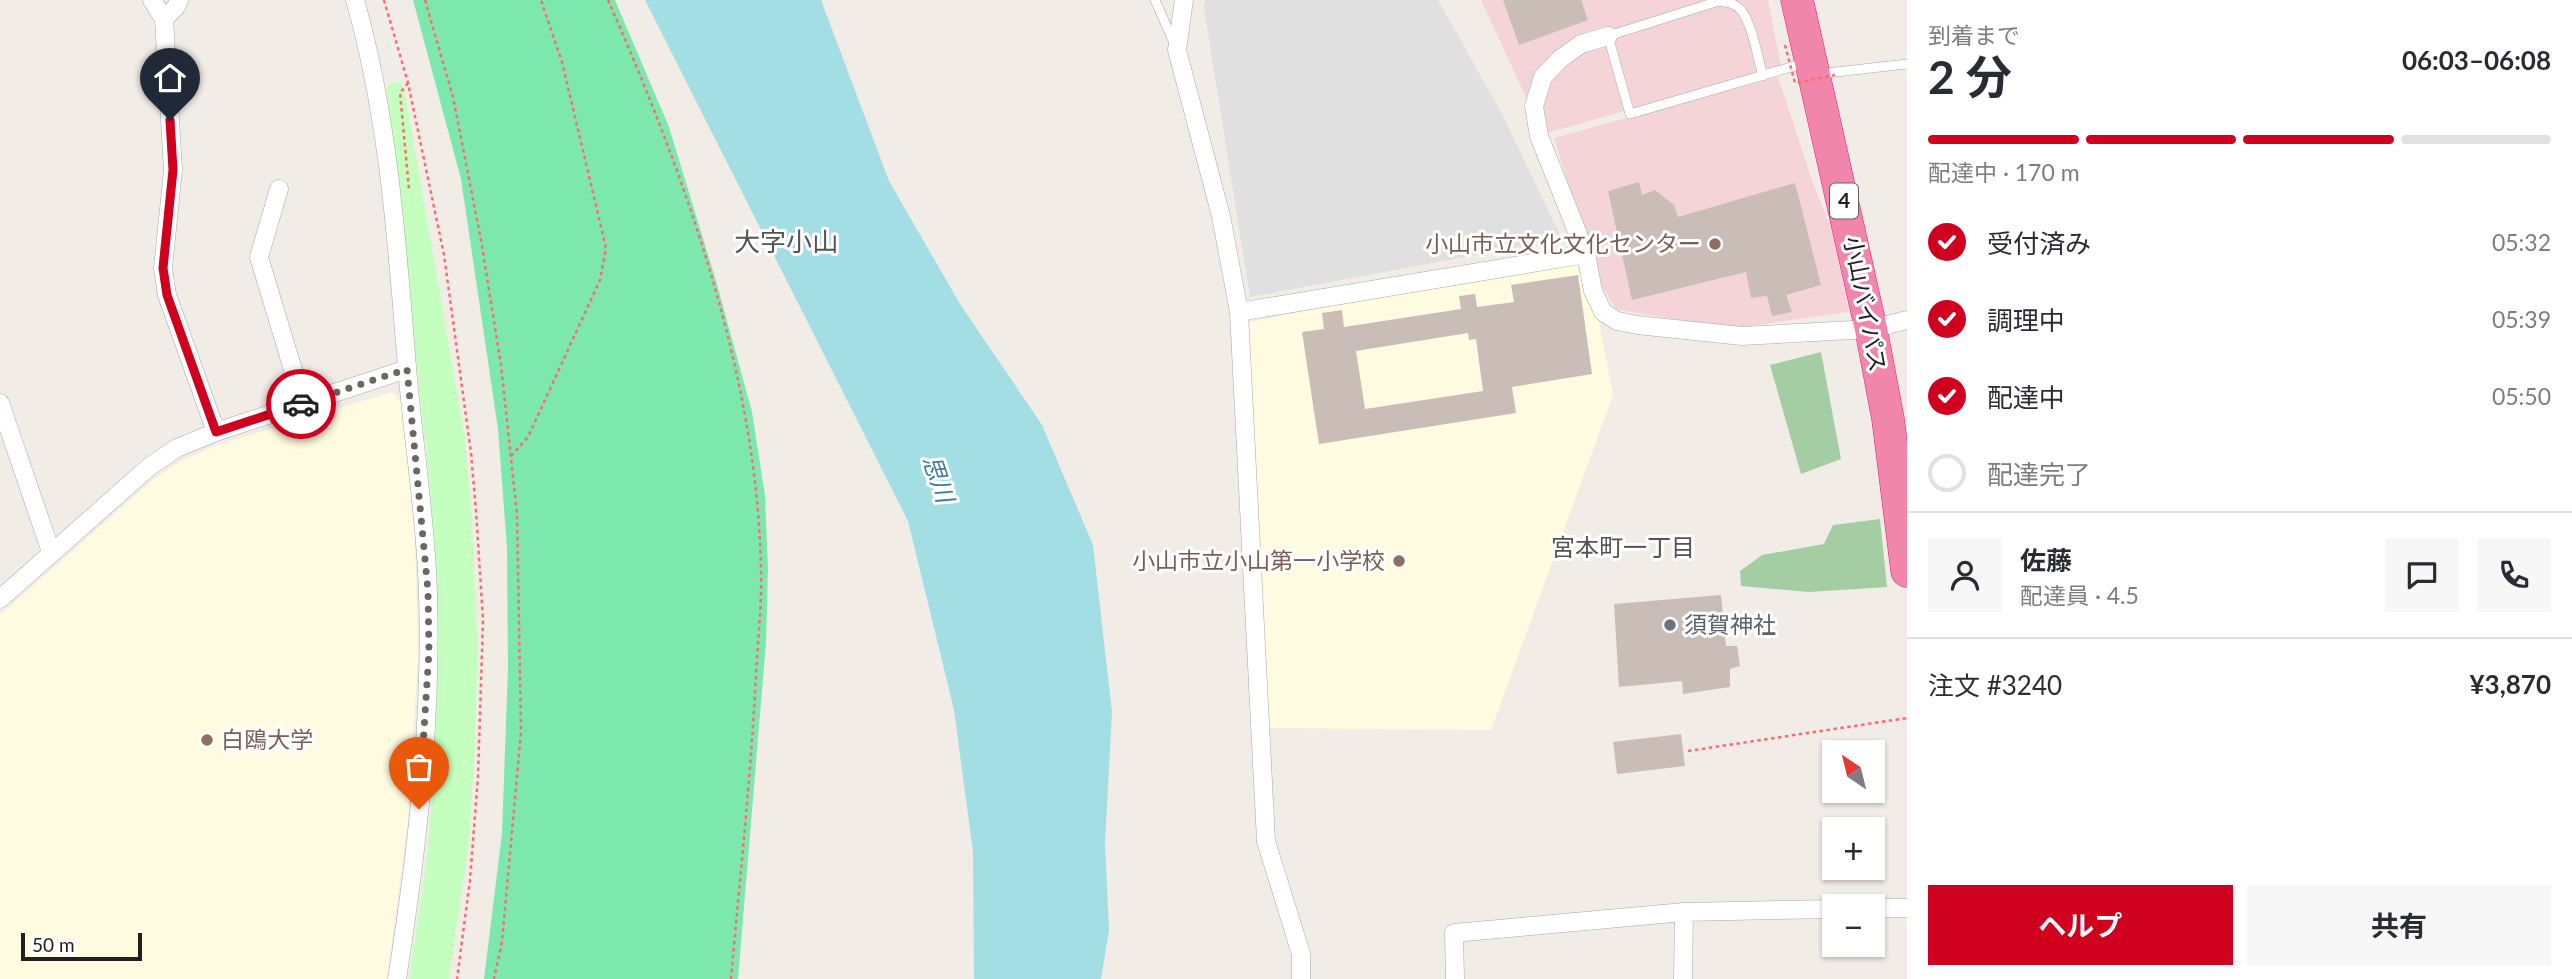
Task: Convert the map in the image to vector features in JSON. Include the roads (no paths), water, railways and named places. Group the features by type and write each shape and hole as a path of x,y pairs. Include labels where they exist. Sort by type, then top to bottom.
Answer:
{"highway":[{"name":"小山バイパス","path":"1797,0 1871,329 1889,429 1907,570"}],"street":[{"path":"152,0 164,19 173,170 163,268 167,295 216,432"},
{"path":"164,19 179,0"},
{"path":"355,0 370,55 398,242 407,369 424,531 429,651 423,763 413,879 397,979"},
{"path":"1184,0 1177,50 1221,216 1238,312 1252,536 1266,841 1301,954 1301,979"},
{"path":"1608,36 1581,44 1560,59 1543,77 1534,106 1539,136 1586,254 1593,291 1603,312 1616,321 1742,336 1871,329 1907,320"},
{"path":"279,189 259,257 303,403"},
{"path":"1238,312 1586,254"},
{"path":"0,599 149,467 177,448 216,432 407,369"},
{"path":"0,403 51,552"},
{"path":"1885,908 1907,908"},
{"path":"1455,979 1454,933 1684,912 1822,909"},
{"path":"1683,979 1684,912"}],"lane":[{"path":"1155,0 1177,50"},
{"path":"1763,76 1746,18 1740,8 1730,2 1720,1 1608,36 1630,114 1811,64 1907,64"}],"water":[{"name":"思川","path":"645,0 821,0 889,181 960,304 1042,425 1093,545 1112,712 1105,843 1109,930 1101,979 974,979 973,852 954,710 908,521"}],"place":[{"name":"小山市立文化文化センター","path":"1715,244"},
{"name":"小山市立小山第一小学校","path":"1399,561"},
{"name":"須賀神社","path":"1670,625"},
{"name":"白鴎大学","path":"207,740"}],"district":[{"name":"大字小山","path":"786,242"},
{"name":"宮本町一丁目","path":"1623,548"}]}
